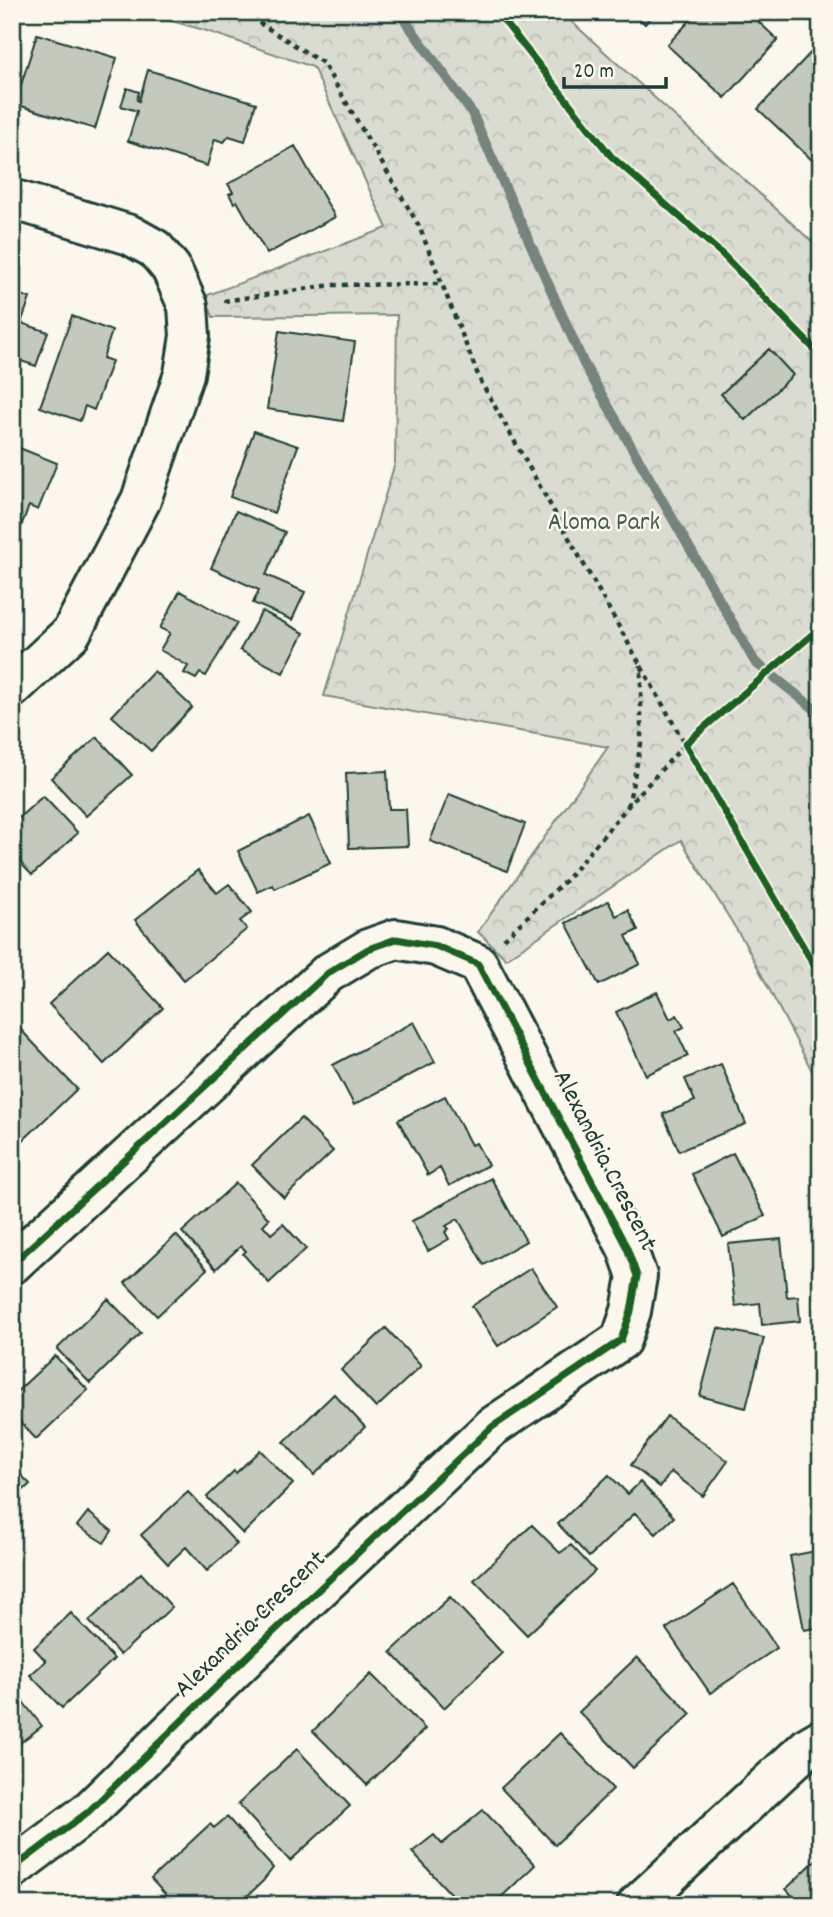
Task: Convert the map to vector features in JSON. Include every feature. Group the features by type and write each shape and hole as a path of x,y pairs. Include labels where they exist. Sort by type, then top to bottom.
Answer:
{"street":[{"path":"12,199 130,235 155,249 171,268 188,306 190,336 184,373 141,500 71,633 12,688"},
{"path":"12,1264 328,973 368,949 396,939 436,946 478,964"},
{"name":"Alexandria Crescent","path":"12,1870 88,1812 251,1653 492,1427 621,1340 631,1311 637,1276 627,1248 478,964"},
{"path":"637,1905 809,1746 821,1739"}],"path":[{"path":"242,12 323,63 419,226 480,380 685,744 821,977"},
{"path":"497,12 611,156 723,255 821,356"},
{"path":"188,306 332,285 442,284"},
{"path":"478,964 567,879 628,806 685,744 821,627"},
{"path":"628,806 641,744 641,664"}],"green space":[{"name":"Aloma Park","path":"139,12 561,12 821,250 821,1088 746,945 681,840 506,959 478,932 608,747 324,696 395,463 397,315 213,317 205,296 387,228 313,67 204,30"}],"building":[{"path":"632,12 656,12 645,24"},
{"path":"698,12 748,12 778,40 725,98 667,45"},
{"path":"37,34 117,58 95,129 15,104"},
{"path":"814,49 821,56 821,154 814,162 758,109"},
{"path":"148,70 256,103 245,141 229,136 224,142 215,139 207,166 128,141 137,111 121,106 127,88 139,92 139,101"},
{"path":"295,146 335,217 267,254 237,201 234,203 229,194 233,192 228,184"},
{"path":"12,292 30,298 21,323 48,332 36,366 12,358"},
{"path":"72,316 112,331 103,358 112,361 94,410 85,406 80,421 40,407"},
{"path":"279,331 355,342 343,421 267,409"},
{"path":"769,349 793,375 745,420 721,394"},
{"path":"254,431 298,446 274,513 230,497"},
{"path":"12,445 57,463 38,510 29,506 18,534 12,532"},
{"path":"236,511 285,532 266,575 305,592 292,620 253,603 259,590 211,568"},
{"path":"180,591 237,623 206,676 200,673 196,679 184,673 188,666 160,650 170,633 160,628"},
{"path":"262,611 304,633 283,673 240,650"},
{"path":"154,671 192,707 151,751 112,716"},
{"path":"97,737 132,775 86,816 51,778"},
{"path":"387,771 389,809 406,809 408,846 349,848 346,773"},
{"path":"449,794 525,824 507,871 430,841"},
{"path":"43,796 78,833 32,875 12,854 12,824"},
{"path":"309,816 331,863 275,889 273,885 258,892 238,851"},
{"path":"198,870 217,893 229,884 252,912 240,921 247,929 184,980 135,920"},
{"path":"608,901 616,916 628,910 638,930 626,936 640,964 599,985 566,923"},
{"path":"108,949 163,1008 104,1064 49,1004"},
{"path":"657,992 670,1019 677,1015 684,1027 676,1031 688,1056 646,1075 616,1012"},
{"path":"414,1022 435,1062 354,1105 333,1065"},
{"path":"21,1030 77,1089 17,1146 12,1141 12,1038"},
{"path":"721,1064 746,1124 679,1151 663,1114 695,1101 685,1079"},
{"path":"445,1096 471,1145 476,1143 488,1165 449,1186 440,1168 428,1175 398,1120"},
{"path":"301,1118 333,1151 284,1198 252,1165"},
{"path":"733,1153 765,1216 723,1237 692,1174"},
{"path":"491,1178 526,1241 484,1265 458,1219 446,1226 449,1229 445,1232 449,1239 428,1251 412,1221"},
{"path":"236,1183 269,1219 263,1225 271,1234 283,1224 306,1249 269,1283 243,1254 246,1251 241,1246 216,1269 182,1232"},
{"path":"176,1235 207,1269 157,1316 125,1283"},
{"path":"781,1239 787,1297 798,1296 800,1321 762,1325 760,1303 735,1306 728,1244"},
{"path":"531,1268 557,1307 498,1346 472,1306"},
{"path":"108,1299 141,1333 90,1383 57,1349"},
{"path":"386,1328 421,1366 376,1408 341,1370"},
{"path":"718,1328 764,1338 746,1408 700,1396"},
{"path":"55,1356 88,1390 36,1439 12,1413 12,1396"},
{"path":"334,1394 365,1427 314,1475 284,1442"},
{"path":"667,1416 728,1461 703,1496 671,1472 660,1487 631,1465"},
{"path":"260,1450 293,1484 243,1534 207,1497"},
{"path":"12,1466 30,1484 12,1501"},
{"path":"609,1475 628,1494 640,1482 674,1517 656,1534 635,1513 589,1557 558,1524"},
{"path":"188,1492 237,1544 207,1571 186,1547 168,1564 141,1535"},
{"path":"88,1512 112,1531 104,1543 77,1526"},
{"path":"532,1525 560,1553 571,1545 595,1571 527,1635 474,1580"},
{"path":"821,1550 821,1627 804,1630 790,1556"},
{"path":"141,1573 172,1607 120,1655 89,1621"},
{"path":"733,1584 777,1648 710,1693 666,1629"},
{"path":"450,1597 502,1653 444,1708 391,1652"},
{"path":"71,1613 114,1659 62,1708 30,1675 46,1661 34,1648"},
{"path":"637,1657 691,1714 633,1768 579,1712"},
{"path":"371,1674 425,1729 367,1785 313,1731"},
{"path":"12,1690 42,1726 12,1749"},
{"path":"560,1733 613,1789 555,1845 501,1788"},
{"path":"297,1749 350,1806 290,1861 238,1804"},
{"path":"483,1810 535,1865 493,1905 461,1905 412,1852 434,1835 442,1844"},
{"path":"227,1817 273,1868 238,1905 175,1905 151,1879 210,1824 214,1828"},
{"path":"818,1858 821,1861 821,1905 801,1905 786,1889"}],"waterway":[{"path":"399,12 472,113 584,364 755,662 821,714"}],"cycle path":[{"path":"497,12 611,156 723,255 821,356"},
{"path":"821,627 685,744 821,977"},
{"path":"12,1264 328,973 368,949 396,939 436,946 478,964 627,1248 637,1276 631,1311 621,1340 492,1427 251,1653 88,1812 12,1869"}]}
